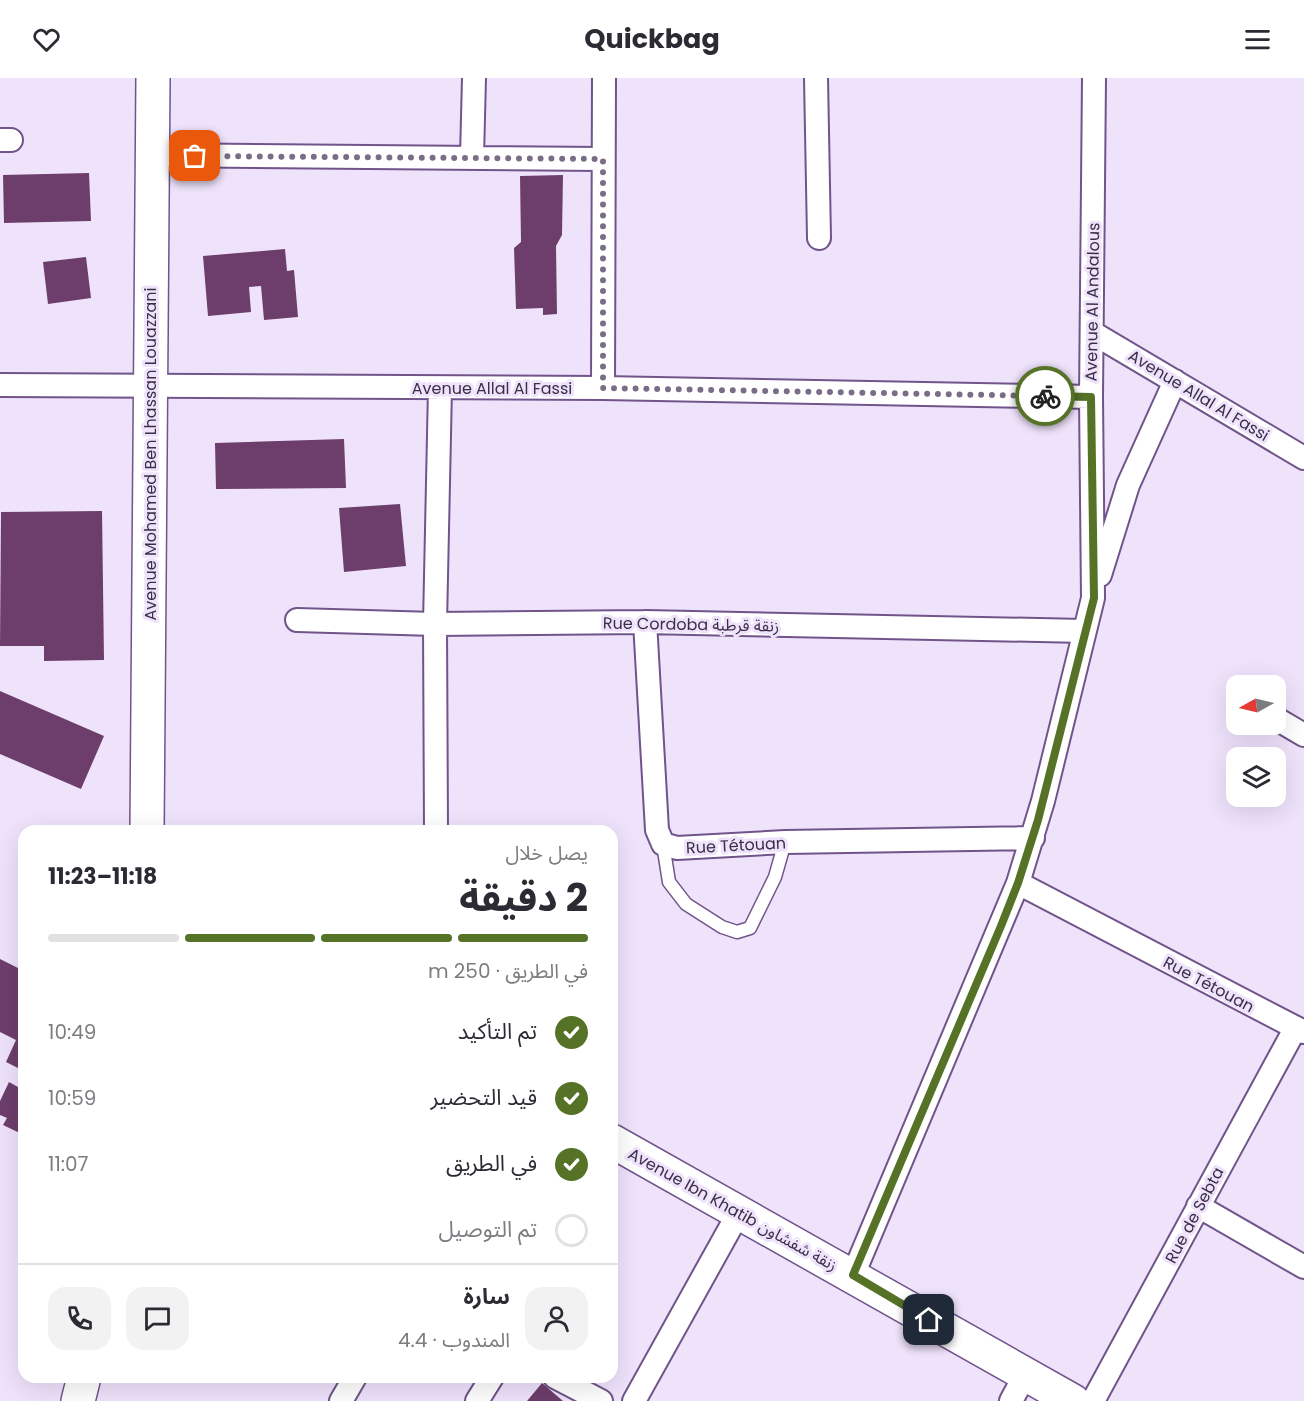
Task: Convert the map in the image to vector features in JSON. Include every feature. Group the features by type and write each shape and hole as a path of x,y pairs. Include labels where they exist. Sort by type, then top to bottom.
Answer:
{"street":[{"name":"Avenue Mohamed Ben Lhassan Louazzani","path":"147,825 153,78"},
{"path":"472,157 474,78"},
{"path":"603,388 604,78"},
{"path":"816,78 819,238"},
{"name":"Avenue Al Andalous","path":"853,1275 1018,883 1033,838 1094,598 1091,397 1094,78"},
{"path":"152,155 603,159"},
{"name":"Avenue Allal Al Fassi","path":"1093,333 1304,458"},
{"path":"1094,598 1128,485 1175,381"},
{"name":"Avenue Allal Al Fassi","path":"0,385 603,388 1091,397"},
{"path":"436,825 435,624 440,388"},
{"name":"Rue Cordoba زنقة قرطبة","path":"297,620 435,624 645,622 1084,631"},
{"name":"Rue Tétouan","path":"645,622 657,830 663,844 677,848 785,842 1033,838"},
{"path":"1286,724 1304,735"},
{"name":"Rue Tétouan","path":"1018,883 1299,1031"},
{"name":"Rue de Sebta","path":"1093,1401 1198,1206 1299,1031"},
{"name":"Avenue Ibn Khatib زنقة شفشاون","path":"618,1145 738,1214 853,1275 1018,1388 1073,1401"},
{"path":"1198,1206 1304,1267"},
{"path":"634,1401 738,1214"},
{"path":"78,1401 82,1383"},
{"path":"341,1401 352,1383"},
{"path":"477,1401 488,1383"},
{"path":"566,1383 601,1401"}],"lane":[{"path":"663,844 669,882 686,904 722,927 737,932 750,928 775,877 785,842"}],"building":[{"path":"89,173 91,221 4,223 3,175"},
{"path":"563,175 562,235 556,246 557,314 543,315 543,308 516,309 514,248 521,242 520,176"},
{"path":"285,249 287,271 294,270 298,317 264,320 261,286 249,287 251,312 208,316 203,256"},
{"path":"86,257 91,298 48,304 43,262"},
{"path":"344,439 346,488 216,489 215,443"},
{"path":"400,504 406,566 344,572 339,508"},
{"path":"102,511 104,660 44,661 44,646 0,646 1,512"},
{"path":"0,691 104,736 81,789 0,754"},
{"path":"0,959 18,968 18,1068 6,1062 16,1040 0,1032"},
{"path":"9,1082 18,1087 18,1132 3,1125 7,1118 0,1115 0,1101"},
{"path":"542,1383 563,1401 527,1401"}],"way so far":[{"path":"195,156 603,159 603,388 1045,396"}],"route":[{"path":"929,1320 853,1275 1018,883 1043,801 1063,712 1094,598 1091,397 1045,396"}]}
